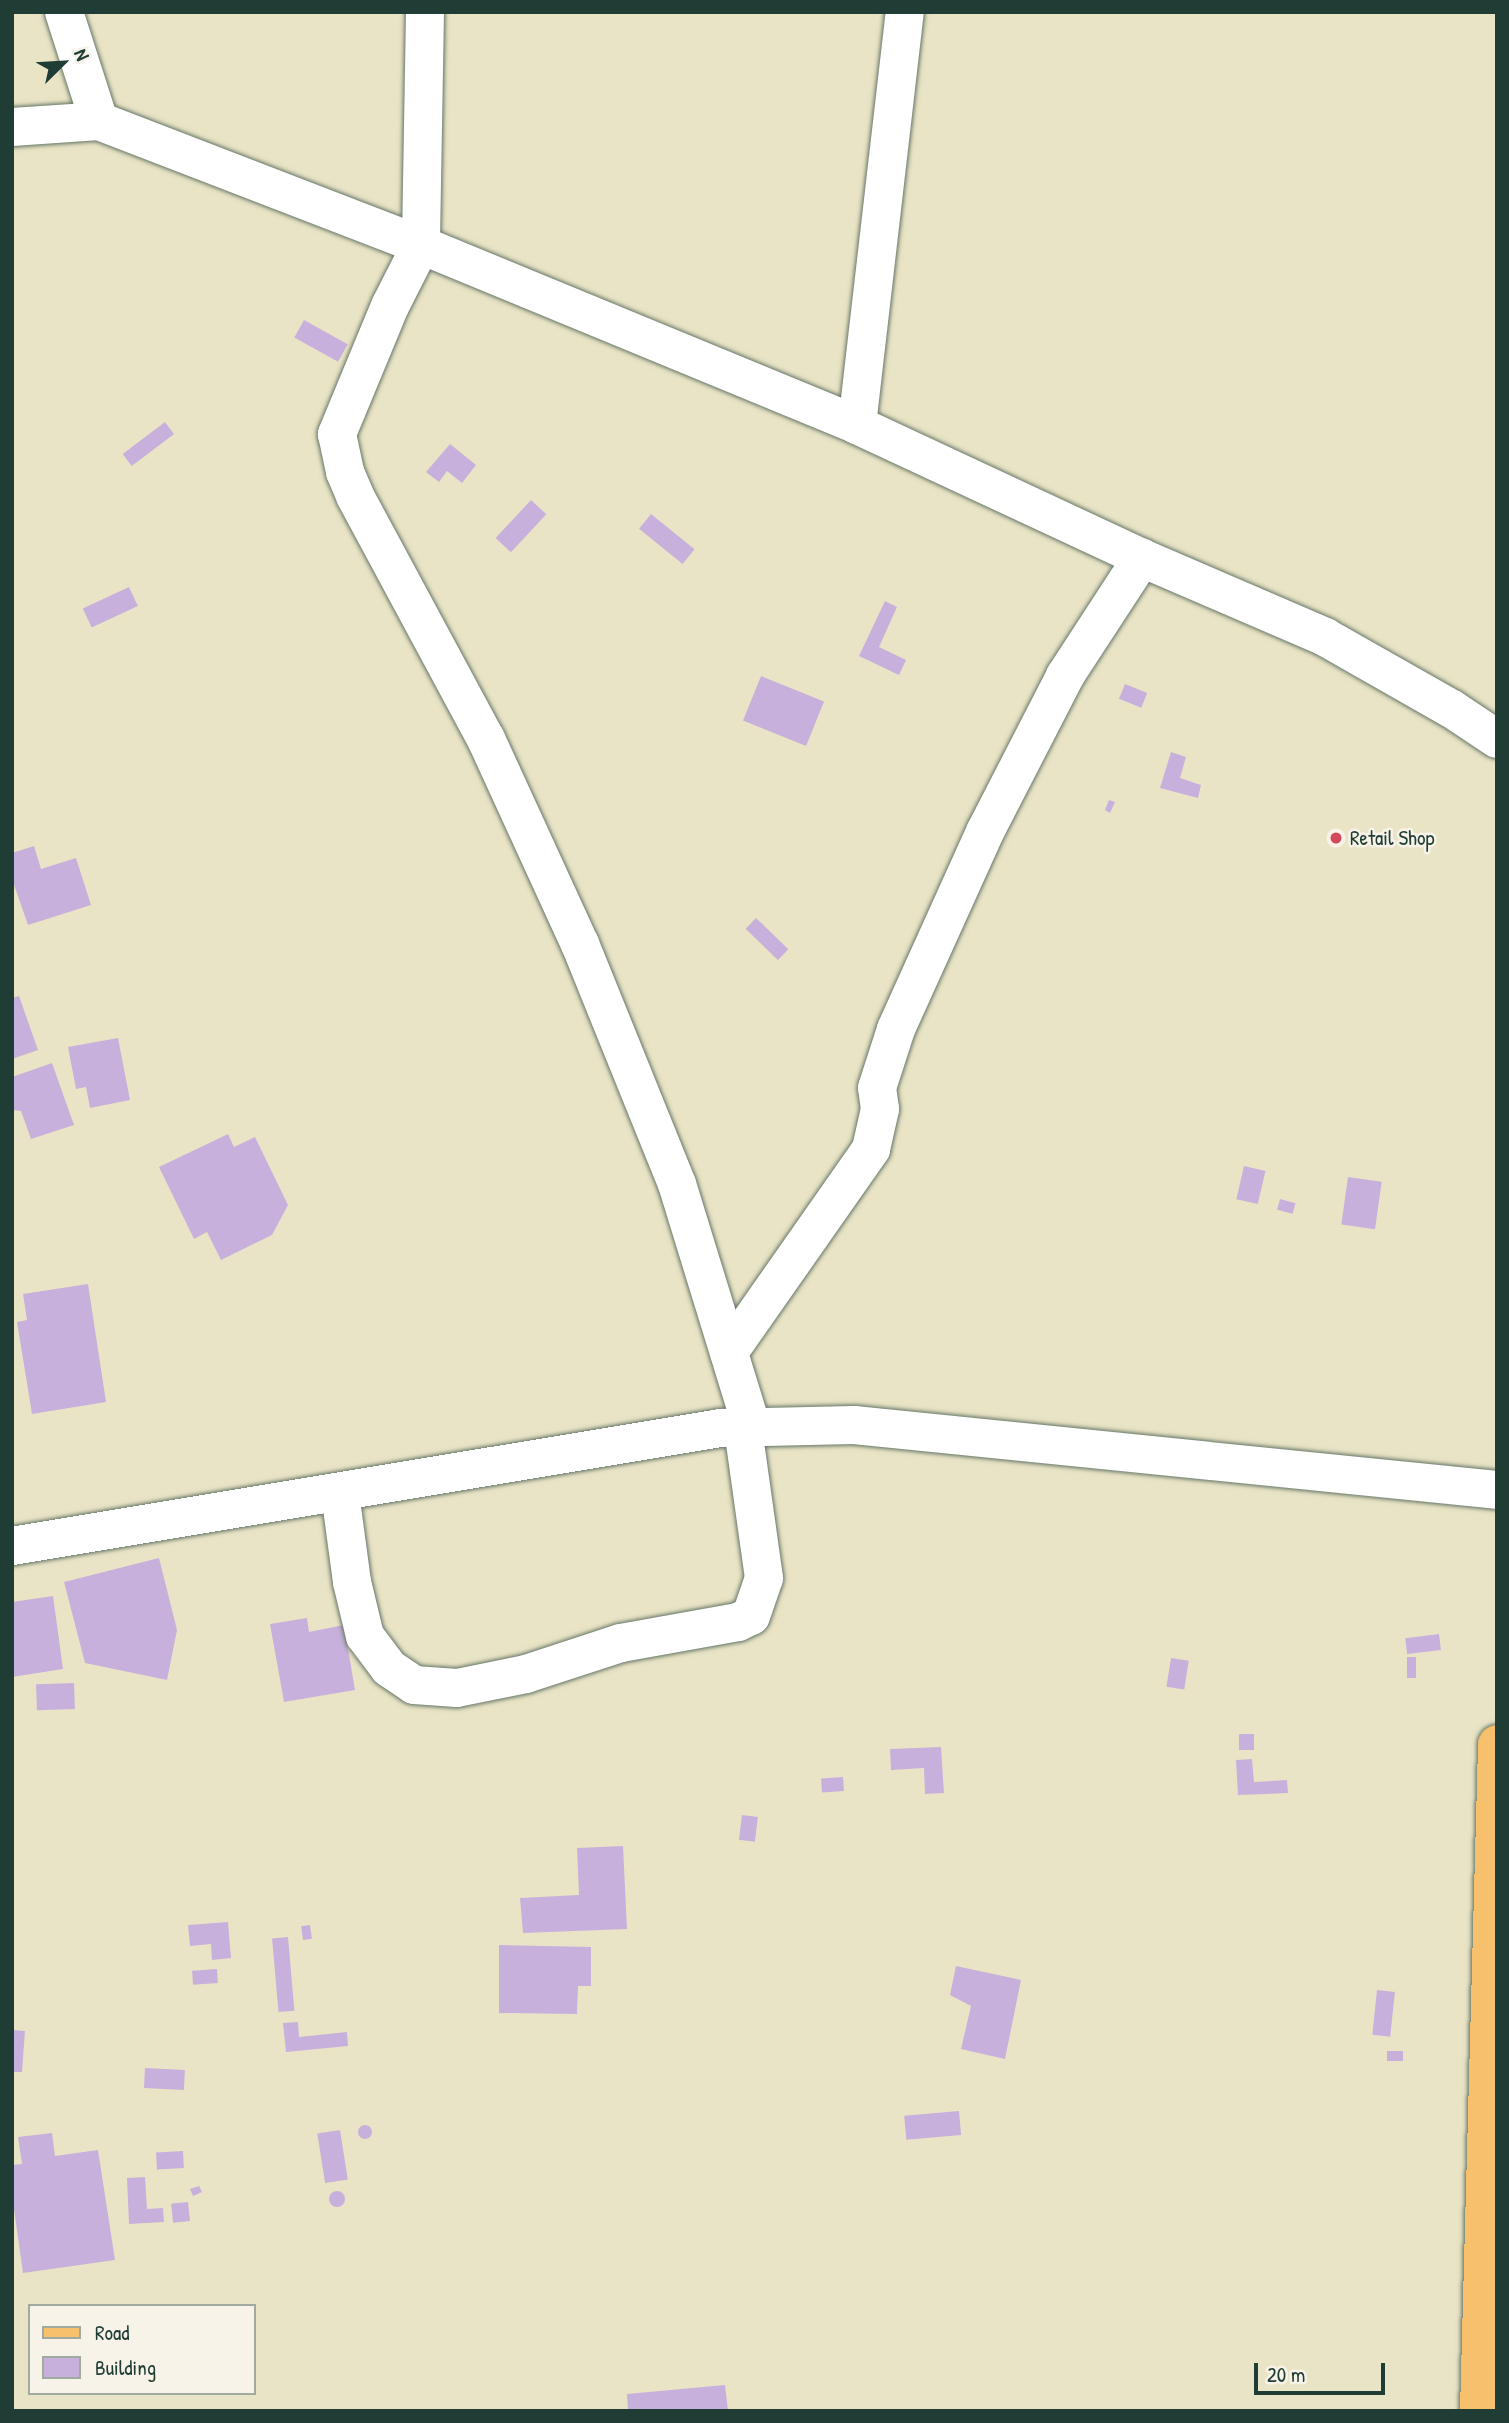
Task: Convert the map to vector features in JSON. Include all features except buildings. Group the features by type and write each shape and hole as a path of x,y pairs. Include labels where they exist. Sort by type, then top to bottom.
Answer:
{"main road":[{"path":"1479,2411 1491,2158 1497,1744"}],"street":[{"path":"64,12 99,121"},
{"path":"340,1493 352,1583 365,1636 388,1668 414,1685 457,1688 526,1674 621,1643 738,1622 751,1616 764,1578 747,1428 729,1352 677,1184 580,944 486,739 345,472 337,435 390,306 421,245 425,12"},
{"path":"857,425 905,12"},
{"path":"12,127 99,121 421,245 857,425 1142,558 1325,637 1452,709 1497,739"},
{"path":"729,1352 871,1149 880,1109 877,1088 896,1029 986,830 1065,676 1142,558"},
{"path":"12,1546 720,1428 854,1424 1497,1490"}],"place":[{"name":"Retail Shop","path":"1336,838"}]}
